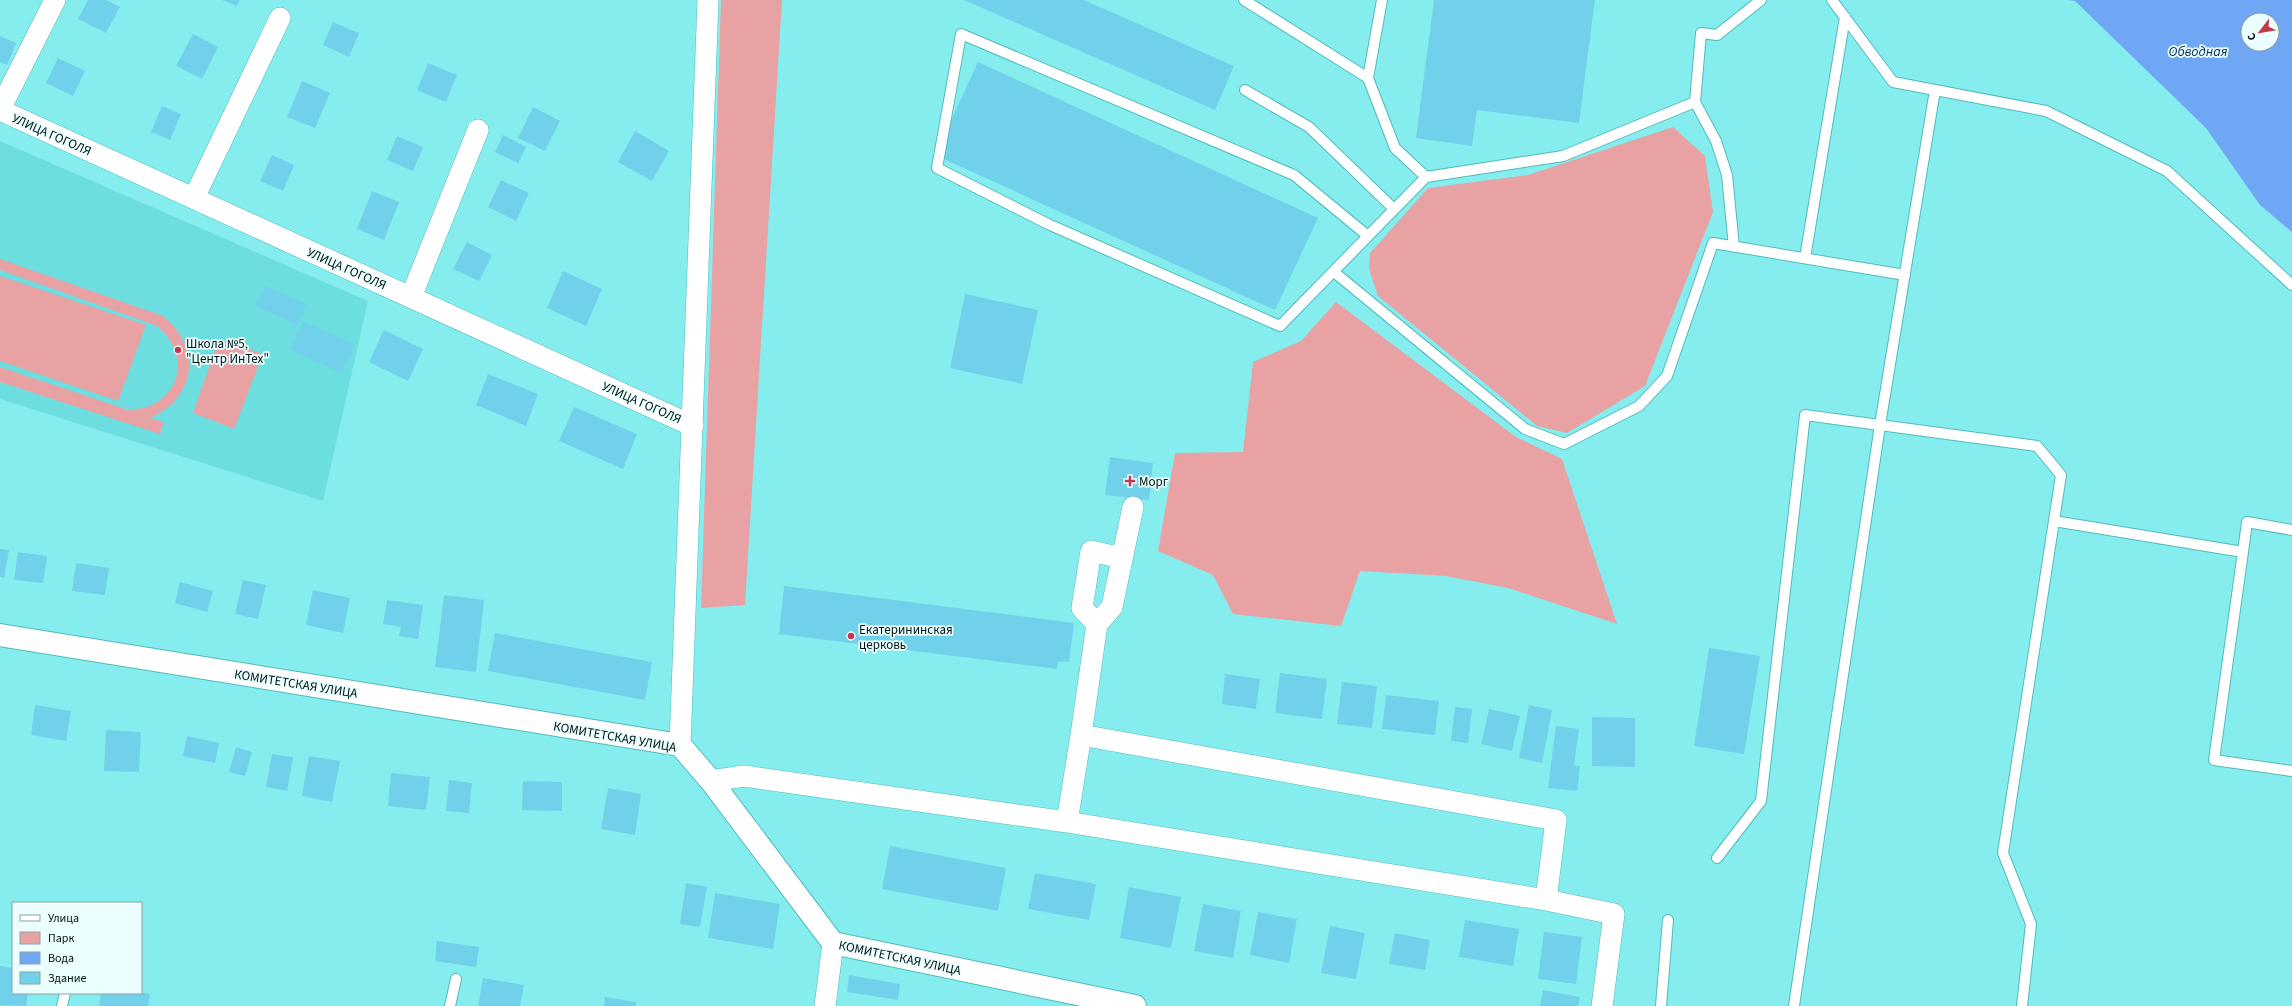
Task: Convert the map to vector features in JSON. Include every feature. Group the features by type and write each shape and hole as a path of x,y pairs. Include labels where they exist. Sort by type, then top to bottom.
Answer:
{"street":[{"path":"0,110 55,0"},
{"path":"680,745 694,426 708,0"},
{"path":"194,198 280,18"},
{"name":"УЛИЦА ГОГОЛЯ","path":"0,110 694,426"},
{"path":"411,297 478,130"},
{"path":"1067,822 1097,624 1112,607 1132,507"},
{"path":"1097,624 1082,608 1090,551 1122,558"},
{"name":"КОМИТЕТСКАЯ УЛИЦА","path":"0,635 680,745 711,780 833,943 1135,1006"},
{"path":"1081,735 1556,820 1546,900"},
{"path":"711,780 744,776 1067,822 1546,900 1614,914 1602,1006"},
{"path":"825,1006 833,943"}],"lane":[{"path":"1244,0 1368,78"},
{"path":"1382,0 1368,78 1395,148 1426,177"},
{"path":"1734,247 1727,175 1716,141 1695,102 1701,34 1717,35 1761,0"},
{"path":"1832,0 1893,82 2046,111 2167,171 2292,286"},
{"path":"1805,258 1844,17"},
{"path":"1368,236 1294,175 961,34 937,168 1048,224 1280,326 1426,177 1563,156 1695,102"},
{"path":"1245,90 1309,127 1394,209"},
{"path":"1794,1006 1880,425 1935,90"},
{"path":"1334,272 1525,429 1564,444 1639,406 1667,376 1713,243 1905,274"},
{"path":"1718,858 1761,801 1806,415 2037,446 2061,475 2003,853 2031,924 2022,1006"},
{"path":"2054,521 2243,552"},
{"path":"2292,530 2248,522 2214,760 2292,771"},
{"path":"1661,1006 1668,920"},
{"path":"450,1006 456,980"},
{"path":"62,1006 65,994"}],"shaded area":[{"name":"Школа №5, \"Центр ИнТех\"","path":"0,141 368,301 323,501 0,399"}],"green space":[{"path":"721,0 782,0 745,605 701,608"},
{"path":"1673,127 1705,156 1713,212 1645,386 1567,433 1537,426 1378,296 1369,269 1370,253 1428,188 1528,175"},
{"path":"0,259 163,316 176,328 184,342 188,356 189,371 185,385 177,398 166,409 150,418 164,422 160,434 0,382 0,367 128,410 145,407 159,401 169,391 176,379 178,366 176,352 169,338 157,326 0,270"},
{"path":"0,276 146,325 118,401 0,361"},
{"path":"1336,302 1516,437 1562,459 1617,624 1508,588 1446,576 1360,571 1341,626 1233,614 1213,575 1158,551 1175,453 1243,452 1253,362 1301,341"},
{"path":"219,339 263,354 234,429 193,413"}],"water":[{"name":"Обводная","path":"2069,0 2292,0 2292,232 2260,205 2206,128 2075,1"}],"building":[{"path":"88,0 106,0 120,7 106,33 78,19"},
{"path":"222,0 240,0 237,6"},
{"path":"964,0 1084,0 1234,66 1215,110"},
{"path":"1434,0 1595,0 1579,123 1477,110 1472,146 1416,138"},
{"path":"333,22 359,33 349,57 323,45"},
{"path":"193,34 218,47 202,79 176,66"},
{"path":"0,36 16,43 7,65 0,62"},
{"path":"58,58 85,71 73,96 46,83"},
{"path":"978,62 1318,218 1275,310 935,155"},
{"path":"428,63 457,75 446,102 417,90"},
{"path":"302,81 330,93 315,128 287,117"},
{"path":"162,106 181,114 170,140 151,132"},
{"path":"533,107 560,121 545,151 518,138"},
{"path":"635,131 669,151 652,181 618,162"},
{"path":"503,135 526,147 518,163 495,152"},
{"path":"397,136 423,147 413,171 387,160"},
{"path":"272,155 294,165 283,191 260,181"},
{"path":"501,180 529,193 516,221 488,207"},
{"path":"372,191 399,202 384,240 357,229"},
{"path":"467,242 492,255 479,281 453,269"},
{"path":"563,271 602,289 586,326 547,308"},
{"path":"265,286 307,304 297,325 256,306"},
{"path":"965,294 1038,310 1022,384 950,368"},
{"path":"303,321 355,345 342,373 290,350"},
{"path":"384,330 423,349 408,381 369,362"},
{"path":"488,374 538,394 526,426 476,405"},
{"path":"574,407 637,434 623,469 559,441"},
{"path":"1110,457 1153,463 1149,500 1105,495"},
{"path":"0,549 9,550 4,578 0,577"},
{"path":"18,552 47,556 43,583 14,580"},
{"path":"76,563 109,568 105,595 72,591"},
{"path":"243,580 266,585 258,619 235,614"},
{"path":"180,582 213,591 207,612 175,603"},
{"path":"784,586 1074,623 1069,662 1058,661 1057,669 779,634"},
{"path":"313,590 350,598 343,633 306,625"},
{"path":"444,595 484,600 476,672 435,667"},
{"path":"387,600 423,605 418,639 399,636 401,627 383,624"},
{"path":"495,633 652,662 645,700 488,671"},
{"path":"1709,648 1760,656 1744,754 1694,746"},
{"path":"1280,673 1327,679 1322,719 1275,713"},
{"path":"1225,674 1260,679 1256,709 1222,704"},
{"path":"1342,682 1377,686 1372,728 1337,724"},
{"path":"1386,695 1439,701 1435,735 1382,729"},
{"path":"35,705 71,711 66,741 31,735"},
{"path":"1529,705 1552,710 1542,763 1519,758"},
{"path":"1455,707 1472,709 1468,743 1451,741"},
{"path":"1489,709 1520,716 1512,751 1481,744"},
{"path":"1592,717 1635,718 1635,767 1592,766"},
{"path":"1556,726 1579,729 1574,765 1580,766 1577,791 1548,788"},
{"path":"106,730 141,732 139,772 104,771"},
{"path":"187,736 219,743 215,763 183,756"},
{"path":"236,747 252,752 245,776 229,772"},
{"path":"272,754 293,757 287,791 266,787"},
{"path":"309,756 340,761 332,802 302,796"},
{"path":"391,773 430,777 426,810 388,806"},
{"path":"449,780 472,783 469,813 446,811"},
{"path":"523,781 562,782 562,811 522,810"},
{"path":"608,788 641,794 635,835 601,829"},
{"path":"890,846 1006,868 998,911 882,889"},
{"path":"1035,873 1096,884 1089,920 1028,909"},
{"path":"686,883 707,887 700,927 680,924"},
{"path":"1129,887 1181,897 1171,948 1120,938"},
{"path":"715,893 780,904 773,949 708,938"},
{"path":"1203,904 1241,911 1233,958 1194,951"},
{"path":"1258,912 1297,919 1289,963 1250,955"},
{"path":"1465,920 1519,929 1513,966 1459,957"},
{"path":"1330,926 1365,933 1356,979 1321,973"},
{"path":"1544,932 1582,937 1576,984 1538,979"},
{"path":"1395,933 1430,940 1425,970 1389,964"},
{"path":"437,941 479,947 476,967 435,961"},
{"path":"0,966 12,968 12,994 28,994 26,1006 0,1005"},
{"path":"849,975 900,984 898,1000 847,992"},
{"path":"483,978 524,985 520,1006 478,1006"},
{"path":"1543,990 1580,997 1578,1006 1540,1006"},
{"path":"101,994 150,994 148,1006 99,1006"},
{"path":"605,997 636,1002 636,1006 604,1006"}],"place":[{"name":"Школа №5, \"Центр ИнТех\"","path":"178,350"},
{"name":"Морг","path":"1130,481"},
{"name":"Екатерининская церковь","path":"851,636"}]}
